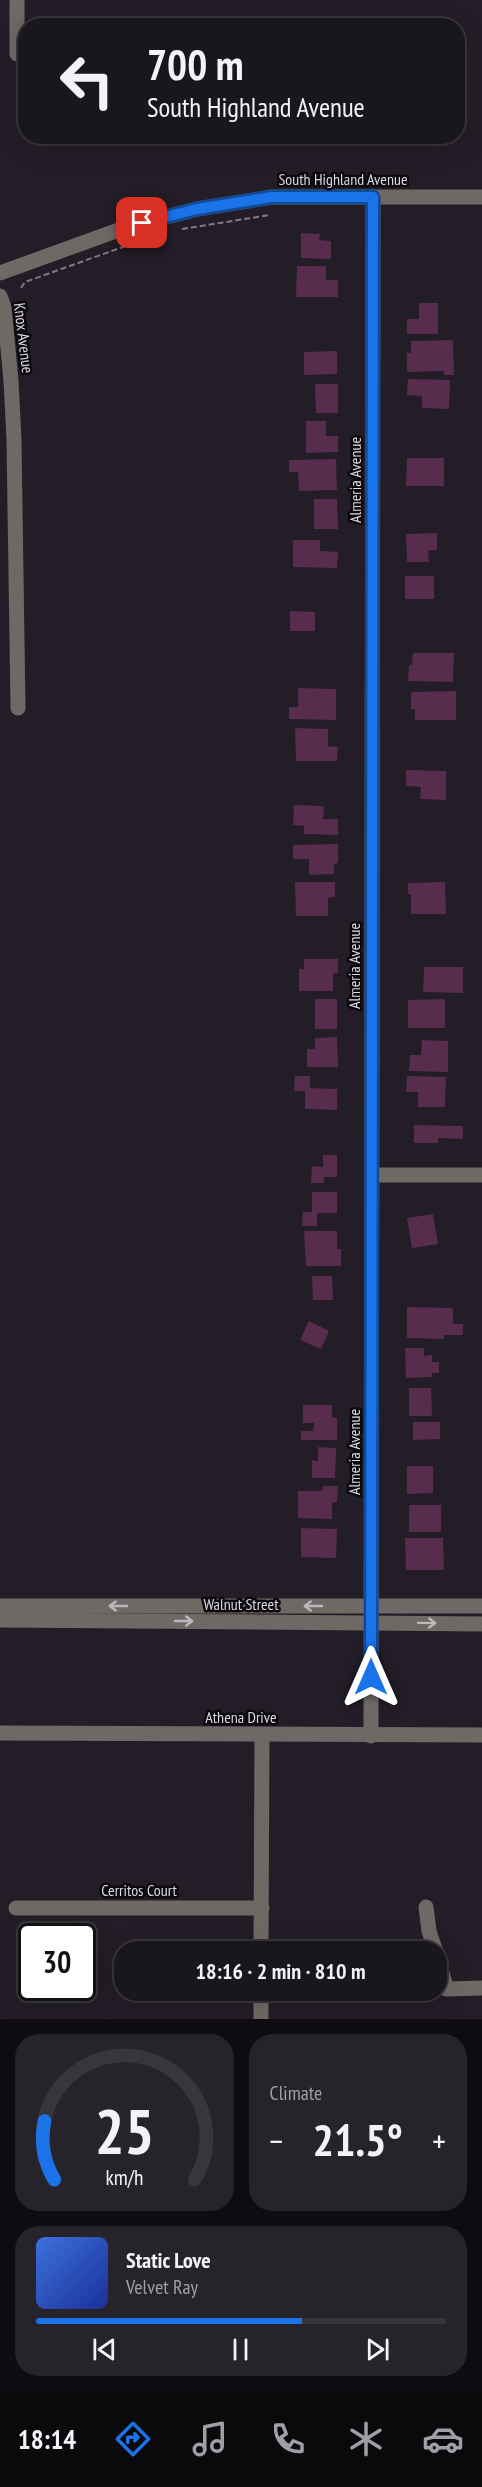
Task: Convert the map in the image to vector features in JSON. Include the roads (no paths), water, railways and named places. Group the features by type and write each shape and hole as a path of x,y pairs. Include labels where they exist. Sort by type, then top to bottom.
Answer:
{"street":[{"path":"17,0 17,54"},
{"name":"South Highland Avenue","path":"0,273 124,228 197,209 272,197 482,197"},
{"name":"Almeria Avenue","path":"371,1736 373,197"},
{"name":"Knox Avenue","path":"0,296 4,307 13,416 18,708"},
{"path":"372,1175 482,1175"},
{"name":"Walnut Street","path":"0,1606 482,1606"},
{"name":"Walnut Street","path":"0,1620 482,1624"},
{"name":"Athena Drive","path":"0,1733 482,1735"},
{"path":"261,1941 262,1735"},
{"path":"426,1907 432,1941"},
{"name":"Cerritos Court","path":"16,1908 262,1908"},
{"path":"447,1989 482,1988"},
{"path":"261,2001 261,2019"}]}
